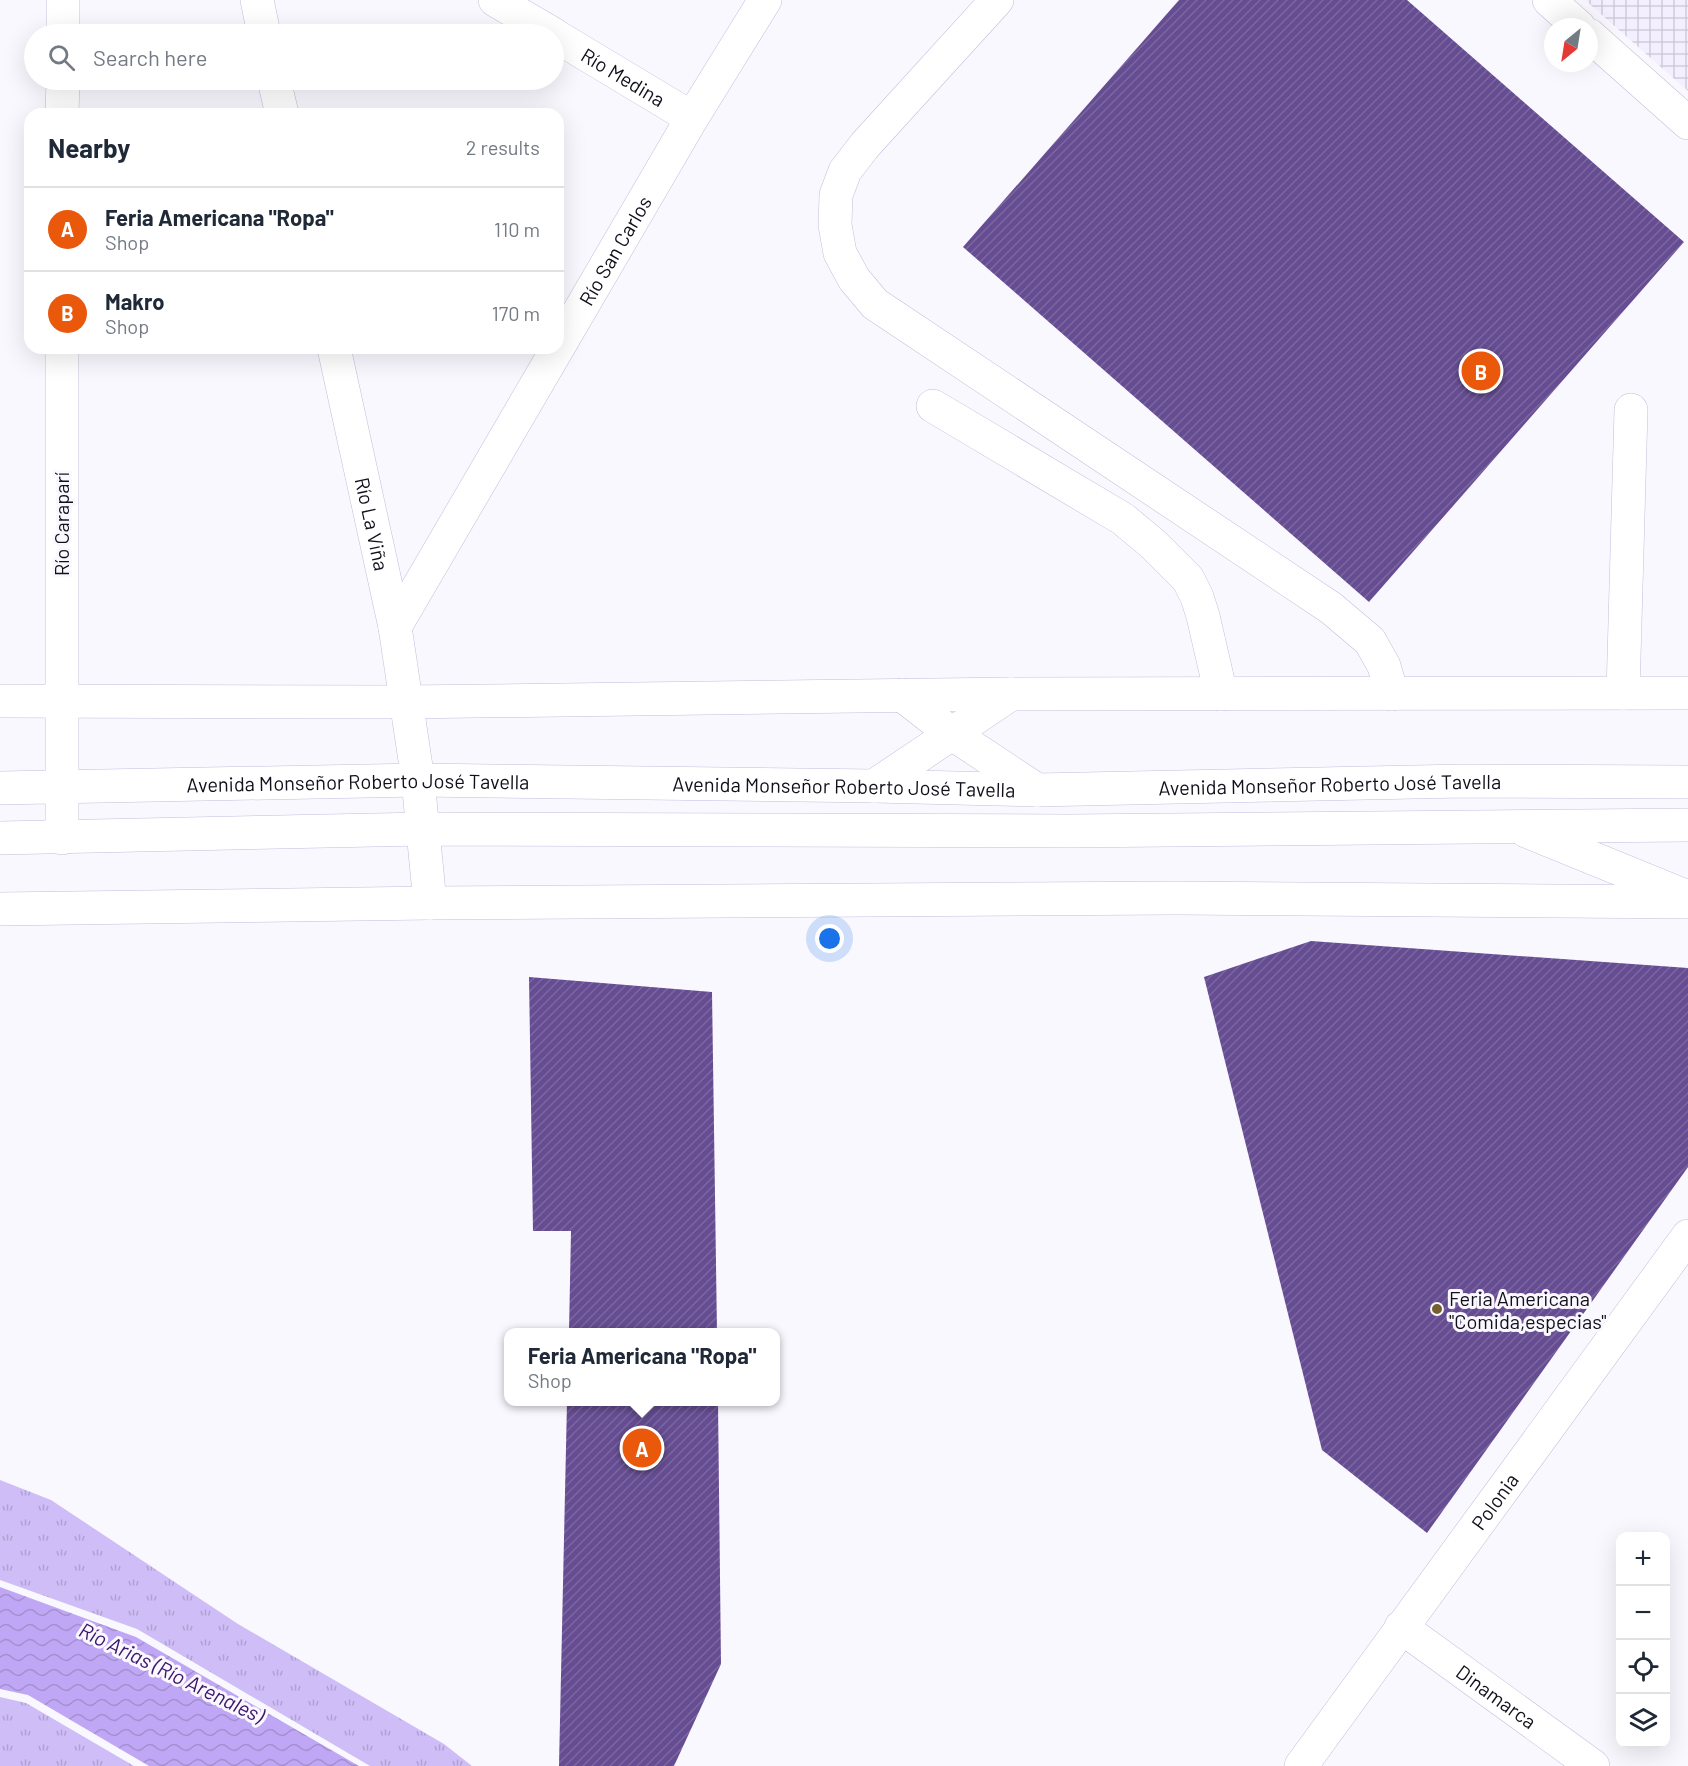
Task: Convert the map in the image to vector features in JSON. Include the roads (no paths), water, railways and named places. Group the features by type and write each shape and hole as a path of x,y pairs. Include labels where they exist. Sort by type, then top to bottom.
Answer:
{"main road":[{"path":"63,0 63,24"},
{"path":"257,0 262,24"},
{"name":"Río Medina","path":"495,0 535,24"},
{"name":"Río San Carlos","path":"564,337 692,118 765,0"},
{"path":"997,0 865,145 845,171 836,195 835,225 840,253 854,279 875,304 1331,608 1370,641 1384,666 1392,694"},
{"path":"1549,0 1570,18"},
{"name":"Río Medina","path":"564,42 692,118"},
{"path":"1598,43 1688,123"},
{"path":"63,90 63,108"},
{"path":"276,90 281,108"},
{"name":"Río Caraparí","path":"62,354 60,786 62,838"},
{"name":"Río La Viña","path":"335,354 395,627 418,780 430,903"},
{"name":"Río San Carlos","path":"395,627 554,354"},
{"path":"933,406 1123,519 1153,544 1188,579 1203,616 1221,694"},
{"path":"1623,693 1631,410"},
{"path":"0,701 406,702 1011,694 1688,693"},
{"path":"874,786 1011,694"},
{"path":"902,695 951,733 1038,790"},
{"name":"Avenida Monseñor Roberto José Tavella","path":"0,788 418,780 1038,790 1463,781 1688,782"},
{"path":"1510,825 1688,897"},
{"path":"0,838 423,829 1069,831 1688,825"},
{"path":"0,909 430,903 1164,898 1688,902"},
{"name":"Polonia","path":"1301,1766 1688,1236"},
{"name":"Dinamarca","path":"1401,1627 1593,1766"}],"water":[{"name":"Río Arias (Río Arenales)","path":"0,1587 136,1637 359,1766 149,1766 28,1695 0,1689"}],"place":[{"name":"Makro","path":"1481,371"},
{"name":"Feria Americana \"Comida,especias\"","path":"1437,1309"},
{"name":"Feria Americana \"Ropa\"","path":"642,1448"}]}
